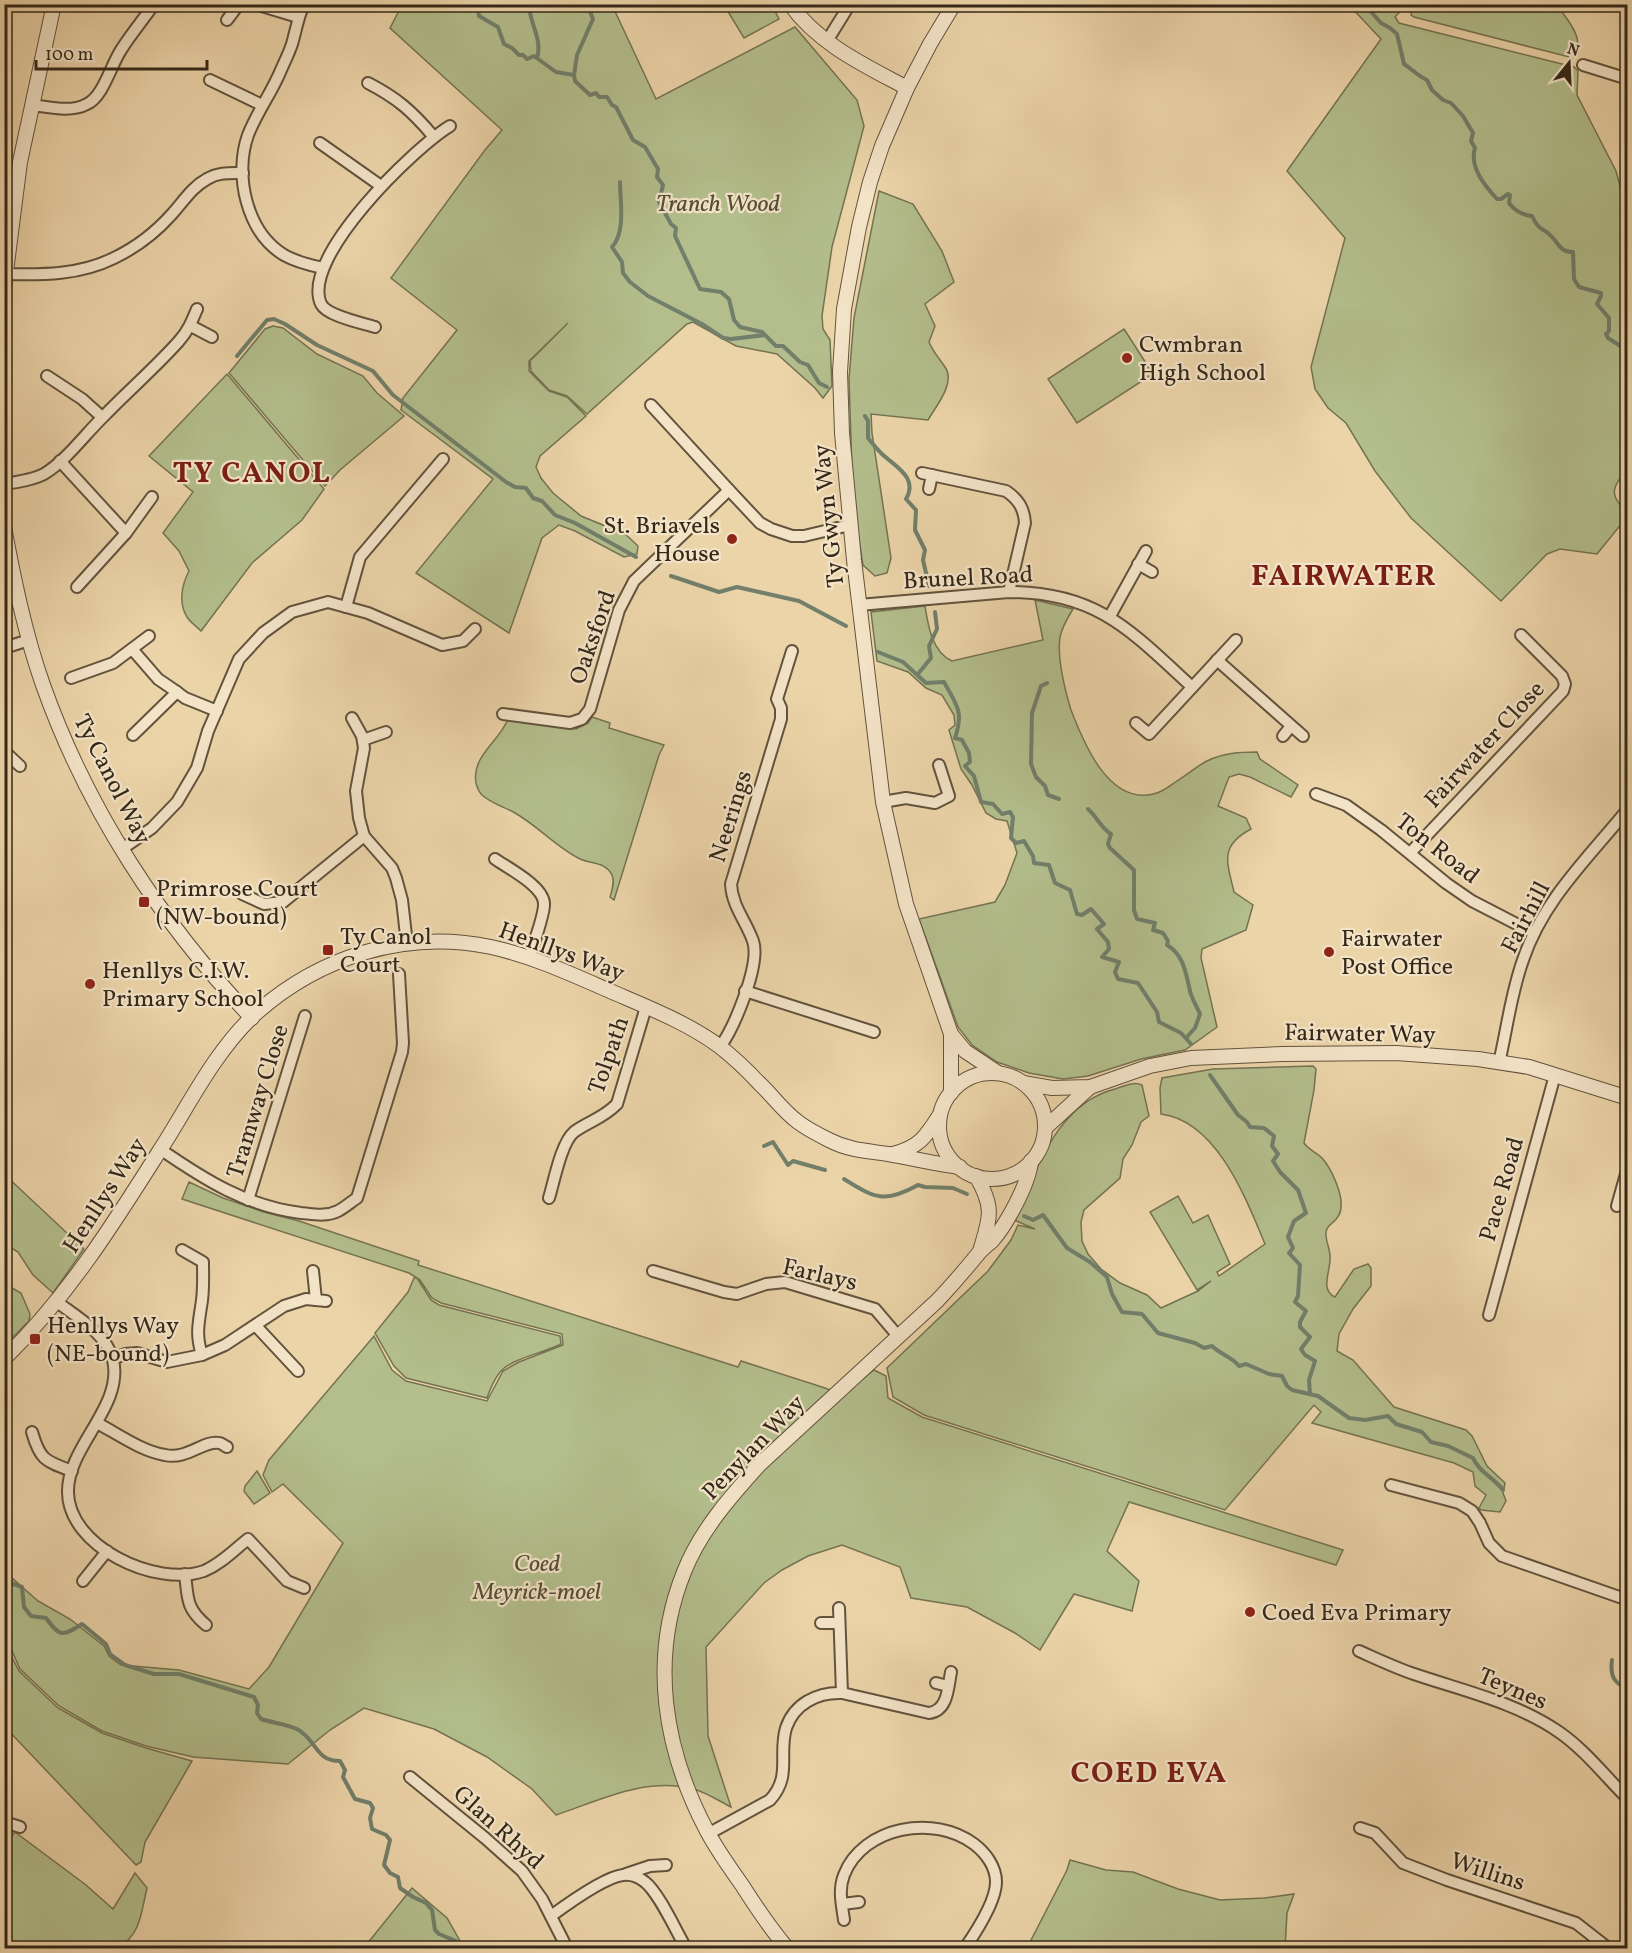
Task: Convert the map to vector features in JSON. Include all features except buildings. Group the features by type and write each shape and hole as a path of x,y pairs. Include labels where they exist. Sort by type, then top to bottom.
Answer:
{"street":[{"path":"54,4 20,162 5,281 68,272 114,258 156,230 197,186 208,178 220,174 243,173"},
{"path":"32,105 76,108 88,104 97,96 120,52 153,4"},
{"path":"227,20 239,4"},
{"path":"255,4 298,17"},
{"path":"304,4 291,45 273,89 262,105 248,136 243,153 244,190 257,226 267,240 282,254 308,265 323,268"},
{"path":"790,4 795,12 827,41 855,60 907,88"},
{"path":"827,41 850,4"},
{"name":"Ty Gwyn Way","path":"954,4 907,88 882,146 869,184 844,309 840,372 842,433 850,525 883,802 906,904 951,1034 965,1052 1000,1074"},
{"path":"1583,65 1628,79"},
{"path":"210,80 262,105"},
{"path":"368,83 387,93 412,112 433,136"},
{"path":"375,327 328,312 322,305 320,288 323,268 348,227 381,186 433,136 450,126"},
{"path":"320,143 381,186"},
{"path":"4,484 36,477 46,473 60,462 102,417 180,341 197,309"},
{"path":"190,326 212,338"},
{"path":"47,376 82,399 102,417"},
{"path":"651,405 760,523 781,533 804,536 850,525"},
{"path":"346,607 360,557 443,459"},
{"path":"60,462 126,533"},
{"path":"929,489 927,474 1006,491 1015,497 1025,513 1025,523 1009,592"},
{"name":"Oaksford","path":"503,714 570,723 582,719 590,709 619,610 634,581 729,490"},
{"path":"77,587 126,533 152,497"},
{"name":"Ty Canol Way","path":"4,527 15,588 43,685 57,722 94,801 122,849 190,948 252,1018"},
{"path":"1110,616 1146,551"},
{"path":"1138,564 1152,572"},
{"name":"Brunel Road","path":"859,605 1030,591 1060,596 1088,605 1110,616 1192,687"},
{"path":"122,849 153,828 177,802 197,768 208,731 239,659 262,633 292,612 328,602 368,613 442,645 464,641 475,629"},
{"name":"Fairwater Close","path":"1410,853 1563,691 1562,676 1521,635"},
{"path":"71,678 113,663 148,636"},
{"path":"4,648 29,640"},
{"path":"1136,723 1149,735 1236,640"},
{"path":"132,649 159,679 185,698 217,711"},
{"name":"Neerings","path":"720,1047 731,1029 754,964 756,952 732,897 731,884 781,719 781,708 777,699 792,651"},
{"path":"1217,660 1303,736"},
{"path":"133,735 177,692"},
{"path":"352,718 363,740 364,748 356,805 364,836 392,868 396,878 402,900 407,944"},
{"path":"1282,736 1291,726"},
{"path":"363,740 386,732"},
{"path":"4,751 20,766"},
{"path":"883,802 906,798 935,804 949,796 939,765"},
{"name":"Ton Road","path":"1316,794 1346,805 1472,901 1534,933"},
{"name":"Fairhill","path":"1499,1063 1523,960 1534,933 1556,895 1628,809"},
{"path":"242,894 264,904 283,902 364,836"},
{"path":"495,860 536,887 542,894 544,903 528,958"},
{"name":"Henllys Way","path":"4,1359 57,1302 99,1245 223,1050 252,1018 277,996 321,968 346,957 382,948 430,942 471,944 528,958 646,1007 687,1027 720,1047 797,1121 832,1142 852,1149 960,1167"},
{"name":"Tramway Close","path":"160,1149 210,1182 248,1200 285,1211 321,1215 338,1212 357,1198 402,1052 399,974"},
{"path":"745,991 874,1032"},
{"name":"Tolpath","path":"549,1198 565,1144 572,1133 606,1115 617,1104 646,1007"},
{"name":"Tramway Close","path":"248,1200 305,1016"},
{"name":"Ty Gwyn Way","path":"951,1034 951,1093"},
{"name":"Fairwater Way","path":"1023,1083 1068,1089 1090,1087 1149,1066 1191,1058 1396,1053 1478,1059 1529,1067 1628,1098"},
{"path":"891,1155 917,1145 940,1114 951,1093 964,1081 983,1074 1000,1074 1023,1083 1037,1098 1045,1128 1040,1148 1031,1161 1020,1171 990,1179 976,1176 960,1167 947,1154 940,1134 940,1114"},
{"name":"Pace Road","path":"1489,1315 1555,1075"},
{"name":"Fairwater Way","path":"1045,1128 1090,1087"},
{"name":"Penylan Way","path":"787,1948 772,1930 708,1834 692,1801 674,1750 667,1719 664,1676 666,1646 684,1571 707,1529 760,1464 950,1288 992,1240 1004,1223 1030,1172 1031,1161"},
{"path":"1617,1206 1628,1167"},
{"name":"Penylan Way","path":"976,1176 988,1196 990,1214 980,1251"},
{"path":"182,1250 203,1262 201,1307 197,1325 202,1355"},
{"path":"113,1359 125,1354 137,1353 166,1362 202,1355 225,1345 284,1306 306,1299 321,1301 313,1271"},
{"name":"Farlays","path":"653,1271 736,1294 766,1284 785,1282 875,1309 898,1336"},
{"path":"57,1302 99,1335 113,1359 112,1389 72,1471 68,1491 73,1514 81,1529 127,1564 150,1572 170,1575 204,1571 219,1563 248,1539 288,1581 304,1588"},
{"path":"256,1326 298,1371"},
{"path":"97,1423 149,1450 166,1456 186,1455 206,1445 219,1443 227,1447"},
{"path":"32,1431 37,1449 48,1462 72,1471"},
{"path":"1391,1485 1459,1503 1466,1507 1472,1511 1480,1523 1489,1543 1502,1556 1628,1600"},
{"path":"83,1581 107,1551"},
{"path":"185,1574 188,1600 193,1614 206,1625"},
{"path":"839,1608 842,1693"},
{"path":"821,1623 839,1623"},
{"name":"Teynes","path":"1359,1652 1412,1673 1513,1706 1539,1719 1580,1749 1628,1798"},
{"path":"708,1834 770,1800 781,1784 784,1774 786,1730 799,1707 810,1698 832,1692 842,1693 929,1713 936,1712 941,1708 951,1672"},
{"path":"936,1683 948,1686"},
{"name":"Glan Rhyd","path":"410,1777 522,1871 533,1884 567,1948"},
{"path":"4,1822 20,1827"},
{"path":"844,1920 840,1894 844,1875 860,1851 888,1834 916,1828 943,1830 970,1841 990,1861 994,1871 996,1882 994,1894 965,1948"},
{"name":"Willins","path":"1360,1828 1375,1833 1404,1863 1576,1923 1608,1948"},
{"path":"551,1916 587,1893 622,1875 650,1866 666,1864"},
{"path":"622,1875 636,1876 655,1893 686,1948"},
{"path":"842,1904 859,1902"}],"green space":[{"name":"Tranch Wood","path":"402,5 612,5 656,99 795,27 857,100 864,126 832,247 822,316 823,329 830,340 832,386 823,398 777,354 736,346 693,322 687,324 587,414 567,396 549,390 531,371 530,361 568,323 529,361 529,371 549,391 567,397 586,416 540,456 536,467 541,478 553,493 581,516 625,534 638,546 637,554 624,557 559,525 542,538 509,633 416,573 493,479 401,410 403,398 457,330 391,278 502,130 390,28"},
{"path":"724,5 772,5 779,19 744,38"},
{"path":"1349,5 1406,5 1395,17 1399,23 1574,67 1578,71 1577,95 1616,171 1628,216 1628,469 1618,480 1614,491 1617,500 1627,512 1627,517 1597,554 1560,549 1547,554 1501,601 1411,518 1375,471 1346,423 1328,408 1315,389 1311,367 1345,238 1287,171 1381,39"},
{"path":"1419,5 1557,5 1574,30 1578,44 1577,51 1573,58 1414,17 1411,15 1412,11"},
{"path":"879,191 913,204 942,251 954,282 925,304 935,326 929,342 948,373 947,387 936,408 928,420 871,414 891,558 887,573 875,576 863,565 853,501 849,379 854,318"},
{"path":"273,326 283,328 317,354 363,376 377,393 404,416 340,470 325,486 229,373 265,329"},
{"path":"1124,329 1153,374 1077,423 1048,379"},
{"path":"227,374 324,489 302,520 252,563 201,631 184,612 183,588 189,571 179,551 163,533 193,492 149,456"},
{"path":"1035,600 1073,609 1060,637 1064,684 1071,710 1083,739 1101,770 1113,782 1126,791 1140,795 1157,793 1213,758 1257,752 1260,759 1298,785 1291,797 1239,774 1229,777 1218,806 1246,818 1251,829 1234,842 1230,848 1228,863 1234,892 1253,905 1246,930 1202,949 1201,958 1217,1027 1185,1050 1141,1059 1088,1076 1063,1079 1029,1073 997,1062 972,1045 958,1027 919,919 995,902 1005,885 1017,853 1007,821 996,819 986,813 961,769 949,730 955,725 954,715 942,695 926,688 908,672 877,661 871,612 925,606 935,645 945,657 952,661 1043,640"},
{"path":"592,717 610,723 609,728 664,745 614,900 610,897 613,878 606,868 571,854 523,818 486,798 480,793 476,783 476,773 482,757 508,719 576,729 588,723"},
{"path":"1313,1066 1316,1069 1314,1090 1304,1143 1322,1158 1328,1167 1341,1200 1340,1214 1326,1232 1330,1256 1327,1286 1330,1294 1335,1297 1354,1269 1368,1264 1371,1268 1371,1286 1353,1309 1339,1334 1337,1351 1353,1360 1394,1407 1466,1430 1472,1436 1487,1466 1505,1483 1503,1493 1506,1501 1500,1512 1479,1508 1486,1495 1475,1486 1473,1472 1454,1463 1312,1423 1321,1412 1314,1405 1225,1510 924,1415 893,1397 887,1368 988,1271 1011,1240 1018,1225 1035,1229 1014,1220 1051,1141 1078,1109 1095,1097 1115,1089 1132,1084 1142,1085 1149,1116 1141,1122 1132,1145 1123,1159 1120,1178 1084,1210 1081,1222 1082,1241 1088,1254 1101,1269 1120,1283 1147,1295 1161,1308 1198,1291 1211,1281 1197,1290 1150,1212 1178,1196 1193,1223 1208,1215 1230,1264 1217,1272 1219,1276 1265,1244 1239,1185 1214,1146 1198,1131 1181,1120 1161,1114 1162,1078 1213,1069"},
{"path":"4,1174 84,1249 53,1293 33,1275 18,1252 5,1244"},
{"name":"Coed Meyrick-moel","path":"189,1182 223,1198 419,1261 418,1265 738,1367 741,1361 842,1395 874,1370 886,1376 888,1398 922,1417 1343,1550 1336,1565 1129,1502 1107,1551 1139,1581 1132,1611 1074,1594 1040,1650 1015,1633 967,1607 911,1598 900,1567 842,1545 808,1556 764,1583 706,1647 708,1736 731,1807 698,1790 658,1786 623,1792 556,1815 532,1789 487,1757 434,1729 364,1708 330,1730 288,1764 193,1757 146,1746 102,1731 59,1706 20,1669 5,1635 4,1557 11,1577 38,1601 70,1619 104,1646 109,1656 121,1665 179,1670 249,1689 269,1667 343,1543 283,1484 272,1492 263,1475 269,1460 374,1336 392,1370 406,1381 487,1401 503,1371 519,1362 563,1345 562,1334 441,1303 432,1298 420,1280 409,1273 182,1199"},
{"path":"414,1278 417,1278 431,1300 439,1305 560,1336 561,1344 505,1367 496,1378 487,1398 406,1378 394,1366 375,1333 408,1292"},
{"path":"5,1284 21,1293 30,1314 29,1321 5,1345"},
{"path":"257,1471 270,1493 254,1504 244,1491 245,1486"},
{"path":"4,1642 19,1671 58,1708 102,1733 192,1761 145,1842 141,1862 136,1865 5,1727"},
{"path":"15,1832 86,1885 113,1909 135,1873 147,1888 139,1922 132,1936 119,1948 5,1948 5,1845"},
{"path":"1070,1860 1106,1870 1133,1872 1178,1889 1220,1900 1294,1894 1287,1913 1285,1948 1027,1948"},
{"path":"412,1888 447,1918 464,1948 361,1948"}],"waterway":[{"path":"477,4 479,16 498,27 504,44 519,55 527,59 534,56 556,72 574,75 575,81 590,95 596,93 599,97 607,97 616,107 633,140 645,147 658,169 657,177 663,185 659,202 671,224 676,228 675,236 700,289 721,292 729,299 734,320 740,327 762,332 776,346 783,346 800,362 808,365 819,383 827,387"},
{"path":"529,4 538,44 537,58"},
{"path":"574,75 577,55 593,19 587,4"},
{"path":"1364,4 1381,23 1397,34 1404,64 1427,80 1432,90 1443,100 1451,103 1463,116 1473,133 1471,141 1475,148 1476,169 1492,194 1497,199 1510,195 1509,203 1514,208 1522,214 1532,216 1537,225 1561,248 1573,252 1574,279 1579,287 1601,293 1597,304 1609,318 1609,331 1606,334 1608,338 1622,347 1628,356"},
{"path":"620,182 621,225 612,247 622,262 623,273 630,282 648,296 702,324 723,338 765,335"},
{"path":"237,356 267,320 274,319 285,324 317,345 373,371 393,395 506,482 515,487 526,488 533,498 542,501 555,515 575,523 636,557"},
{"path":"865,416 868,421 868,438 907,478 909,491 906,499 916,510 915,530 925,550 923,560 929,586"},
{"path":"671,576 719,592 737,587 799,601 846,626"},
{"path":"918,674 931,658 929,646 937,629 935,612"},
{"path":"878,652 903,662 926,683 944,682 958,709 959,721 955,738 962,740 969,753 970,762 965,766 974,776 981,802 993,804 1002,814 1010,812 1013,817 1011,838 1016,843 1024,841 1033,856 1034,863 1049,865 1055,883 1070,890 1077,914 1082,915 1091,909 1104,924 1097,929 1108,942 1109,949 1102,957 1119,962 1115,972 1118,979 1138,983 1157,1012 1159,1022 1181,1033 1191,1044"},
{"path":"1047,683 1041,686 1032,713 1031,764 1036,777 1045,786 1048,795 1059,799"},
{"path":"1088,809 1111,834 1108,844 1110,848 1134,870 1134,910 1137,919 1155,923 1153,930 1163,933 1168,941 1167,945 1181,959 1200,1014 1195,1028 1186,1038"},
{"path":"1210,1075 1238,1115 1250,1127 1264,1128 1274,1136 1272,1146 1278,1154 1273,1161 1280,1172 1298,1190 1306,1213 1294,1221 1288,1237 1293,1248 1289,1253 1300,1265 1298,1296 1295,1302 1306,1311 1300,1327 1310,1337 1301,1349 1305,1355 1315,1361 1309,1380 1310,1394"},
{"path":"764,1146 773,1142 788,1165 793,1161 825,1170"},
{"path":"844,1179 864,1191 880,1196 896,1195 918,1185 953,1188 967,1194"},
{"path":"1024,1216 1033,1220 1043,1215 1067,1248 1090,1262 1107,1277 1112,1294 1122,1312 1142,1314 1158,1333 1195,1343 1204,1348 1212,1346 1239,1366 1246,1364 1269,1374 1282,1376 1292,1390 1318,1396 1349,1418 1365,1420 1388,1416 1396,1424 1422,1432 1431,1442 1448,1446 1473,1458 1503,1490"},
{"path":"4,1568 8,1582 22,1587 24,1607 31,1616 46,1618 58,1632 66,1633 82,1624 106,1644 110,1654 125,1665 154,1674 179,1674 254,1697 258,1705 257,1713 261,1719 297,1729 326,1758 340,1761 345,1770 343,1777 355,1799 370,1803 373,1808 370,1818 372,1829 386,1835 390,1840 384,1865 390,1873 398,1877 400,1888 426,1903 432,1910 435,1930 456,1941 450,1948"},
{"path":"1612,1660 1614,1678 1628,1689"}],"place":[{"name":"Cwmbran High School","path":"1127,358"},
{"name":"St. Briavels House","path":"732,539"},
{"name":"Primrose Court (NW-bound)","path":"144,902"},
{"name":"Ty Canol Court","path":"328,950"},
{"name":"Fairwater Post Office","path":"1329,952"},
{"name":"Henllys C.I.W. Primary School","path":"90,984"},
{"name":"Henllys Way (NE-bound)","path":"35,1339"},
{"name":"Coed Eva Primary","path":"1250,1612"}],"district":[{"name":"TY CANOL","path":"252,472"},
{"name":"FAIRWATER","path":"1344,575"},
{"name":"COED EVA","path":"1149,1772"}]}
